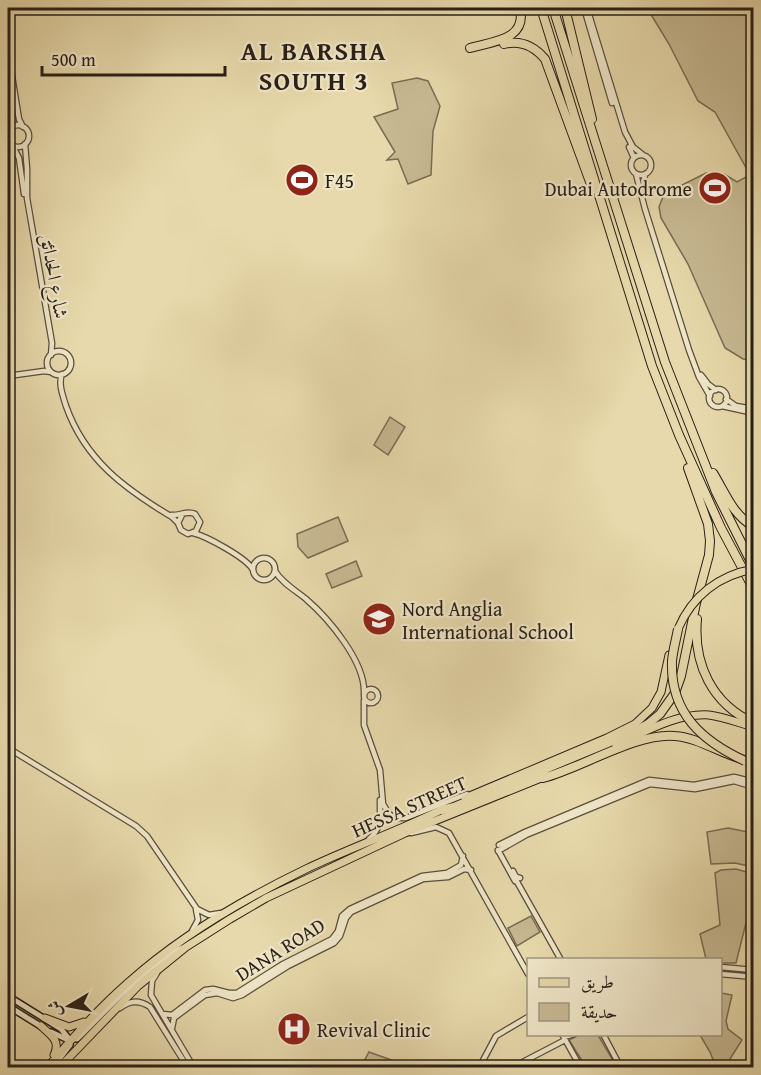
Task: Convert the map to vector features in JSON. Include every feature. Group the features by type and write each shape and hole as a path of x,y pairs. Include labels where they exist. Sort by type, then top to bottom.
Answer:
{"highway":[{"path":"521,8 525,20 522,28 517,36 504,43 524,44 536,50 545,59 589,182 603,209"},
{"path":"470,48 514,34 519,28 521,8"},
{"path":"535,8 551,41"},
{"path":"442,810 624,736 654,720 670,701 678,685 709,555 709,530 643,338 541,8"},
{"path":"553,8 662,353 701,456 753,568"},
{"path":"563,8 590,106 595,140"},
{"path":"678,435 721,528 753,590"},
{"path":"701,456 732,508 753,527"},
{"path":"700,589 696,638 698,657 703,672 710,686 722,701 753,725"},
{"path":"678,628 672,658 672,674 675,690 684,712 693,726 710,742 749,761"},
{"path":"543,778 646,739 663,735 681,736 749,761"}],"main road":[{"name":"HESSA STREET","path":"46,1068 97,1011 131,980 227,912 272,886 326,860 626,729 644,716 656,702 665,682 670,648 686,612 705,591 729,576 753,568"},
{"name":"HESSA STREET","path":"59,1068 138,986 186,943 266,898 405,833 543,778 667,722 683,717 708,715 753,725"},
{"path":"8,1006 40,1026 70,1040 77,1039 121,996 186,943"},
{"path":"8,996 64,1031 70,1040"},
{"path":"45,1018 63,1026 75,1026 97,1011"},
{"path":"40,1026 53,1037 57,1045 46,1068"},
{"path":"52,1068 66,1051 70,1040"}],"street":[{"path":"585,8 624,132 633,147 648,157 651,163 651,168 645,174 642,183 646,202 703,378 716,390 724,392 726,399 736,406 753,411"},
{"path":"585,8 619,126 634,158"},
{"path":"8,51 20,119 28,134 25,144 19,147 12,145 8,138 11,121 8,100"},
{"path":"10,130 16,126 23,127"},
{"name":"شارع الحدائق","path":"25,144 29,214"},
{"name":"شارع الحدائق","path":"12,145 19,158 52,343"},
{"path":"642,154 634,158 631,166 636,174 644,206 699,377 710,396 712,405 753,411"},
{"path":"636,174 645,174"},
{"path":"29,372 45,370 62,374 68,370 70,362 67,355 59,352 52,343"},
{"path":"8,376 42,369 51,355 52,343"},
{"path":"51,355 59,352"},
{"path":"47,363 74,424 102,465 128,490 168,515 178,523 182,532 207,538 243,560 251,566 259,579 281,581"},
{"path":"62,374 60,382 63,398"},
{"path":"710,396 716,390"},
{"path":"722,406 726,399"},
{"path":"168,515 182,515 189,512 195,514 199,520 199,527 207,538"},
{"path":"178,523 182,515"},
{"path":"193,533 199,527"},
{"path":"243,560 257,561 263,558 269,560 274,565 281,581 313,606 330,624 351,655 363,681 364,725 380,770 384,807 392,816 399,819 410,817 469,794 475,794"},
{"path":"253,570 257,561"},
{"path":"268,579 275,571"},
{"path":"363,681 377,693 378,698 363,714"},
{"path":"364,694 367,690 372,689"},
{"path":"364,700 371,704"},
{"path":"8,748 140,829 202,913 209,915 227,912"},
{"path":"560,958 500,848 546,822 649,780 694,785 734,777 753,784"},
{"path":"326,860 376,833 380,825 382,786"},
{"path":"405,833 414,833 431,827 449,832 527,972"},
{"name":"DANA ROAD","path":"172,1028 174,1018 201,992 218,989 233,994 241,991 283,964 332,939 338,931 342,916 350,909 422,876 449,872 462,864 463,856"},
{"name":"DANA ROAD","path":"163,1014 172,1015 209,993 233,998 242,995 288,966 334,942 340,936 346,918 351,912 423,879 448,877 464,869 471,870"},
{"path":"186,943 197,923 198,914 195,906"},
{"path":"170,959 154,977 150,986 153,999 172,1028 191,1068"},
{"path":"520,966 521,960"},
{"path":"722,967 753,970"},
{"path":"738,975 737,970 740,968"},
{"path":"722,974 753,977"},
{"path":"104,1020 124,1005 143,1002 154,1010 191,1068"},
{"path":"479,1068 496,1036 527,1018"},
{"path":"604,1036 621,1068"},
{"path":"492,1068 518,1065 564,1037 581,1068"}],"green space":[{"name":"Dubai Autodrome","path":"647,8 750,8 747,20 754,23 753,360 743,359 725,348 688,264 661,218 659,207 664,194 706,173 724,174 737,182 750,175 715,112 698,101 669,44"},
{"path":"417,78 428,81 440,106 433,131 431,175 408,184 398,159 387,160 395,152 374,117 398,109 392,83"},
{"path":"390,417 405,427 388,455 374,445"},
{"path":"338,517 348,541 308,558 298,547 297,534"},
{"path":"356,561 362,576 332,588 326,574"},
{"path":"728,828 753,833 753,867 735,863 711,864 707,832"},
{"path":"736,869 754,874 753,895 736,963 722,963 722,958 706,958 700,934 720,925 715,873 721,870"},
{"path":"531,916 540,932 517,946 508,928"},
{"path":"722,993 732,995 726,1021 728,1029 742,1040 725,1067 716,1067 701,1036 722,1036"},
{"path":"577,1036 599,1036 617,1067 586,1067 569,1040"},
{"path":"369,1052 411,1067 361,1067"}],"place":[{"name":"F45","path":"302,180"},
{"name":"Dubai Autodrome","path":"715,188"},
{"name":"Nord Anglia International School","path":"379,619"},
{"name":"Revival Clinic","path":"294,1029"}],"district":[{"name":"AL BARSHA SOUTH 3","path":"314,65"}]}
